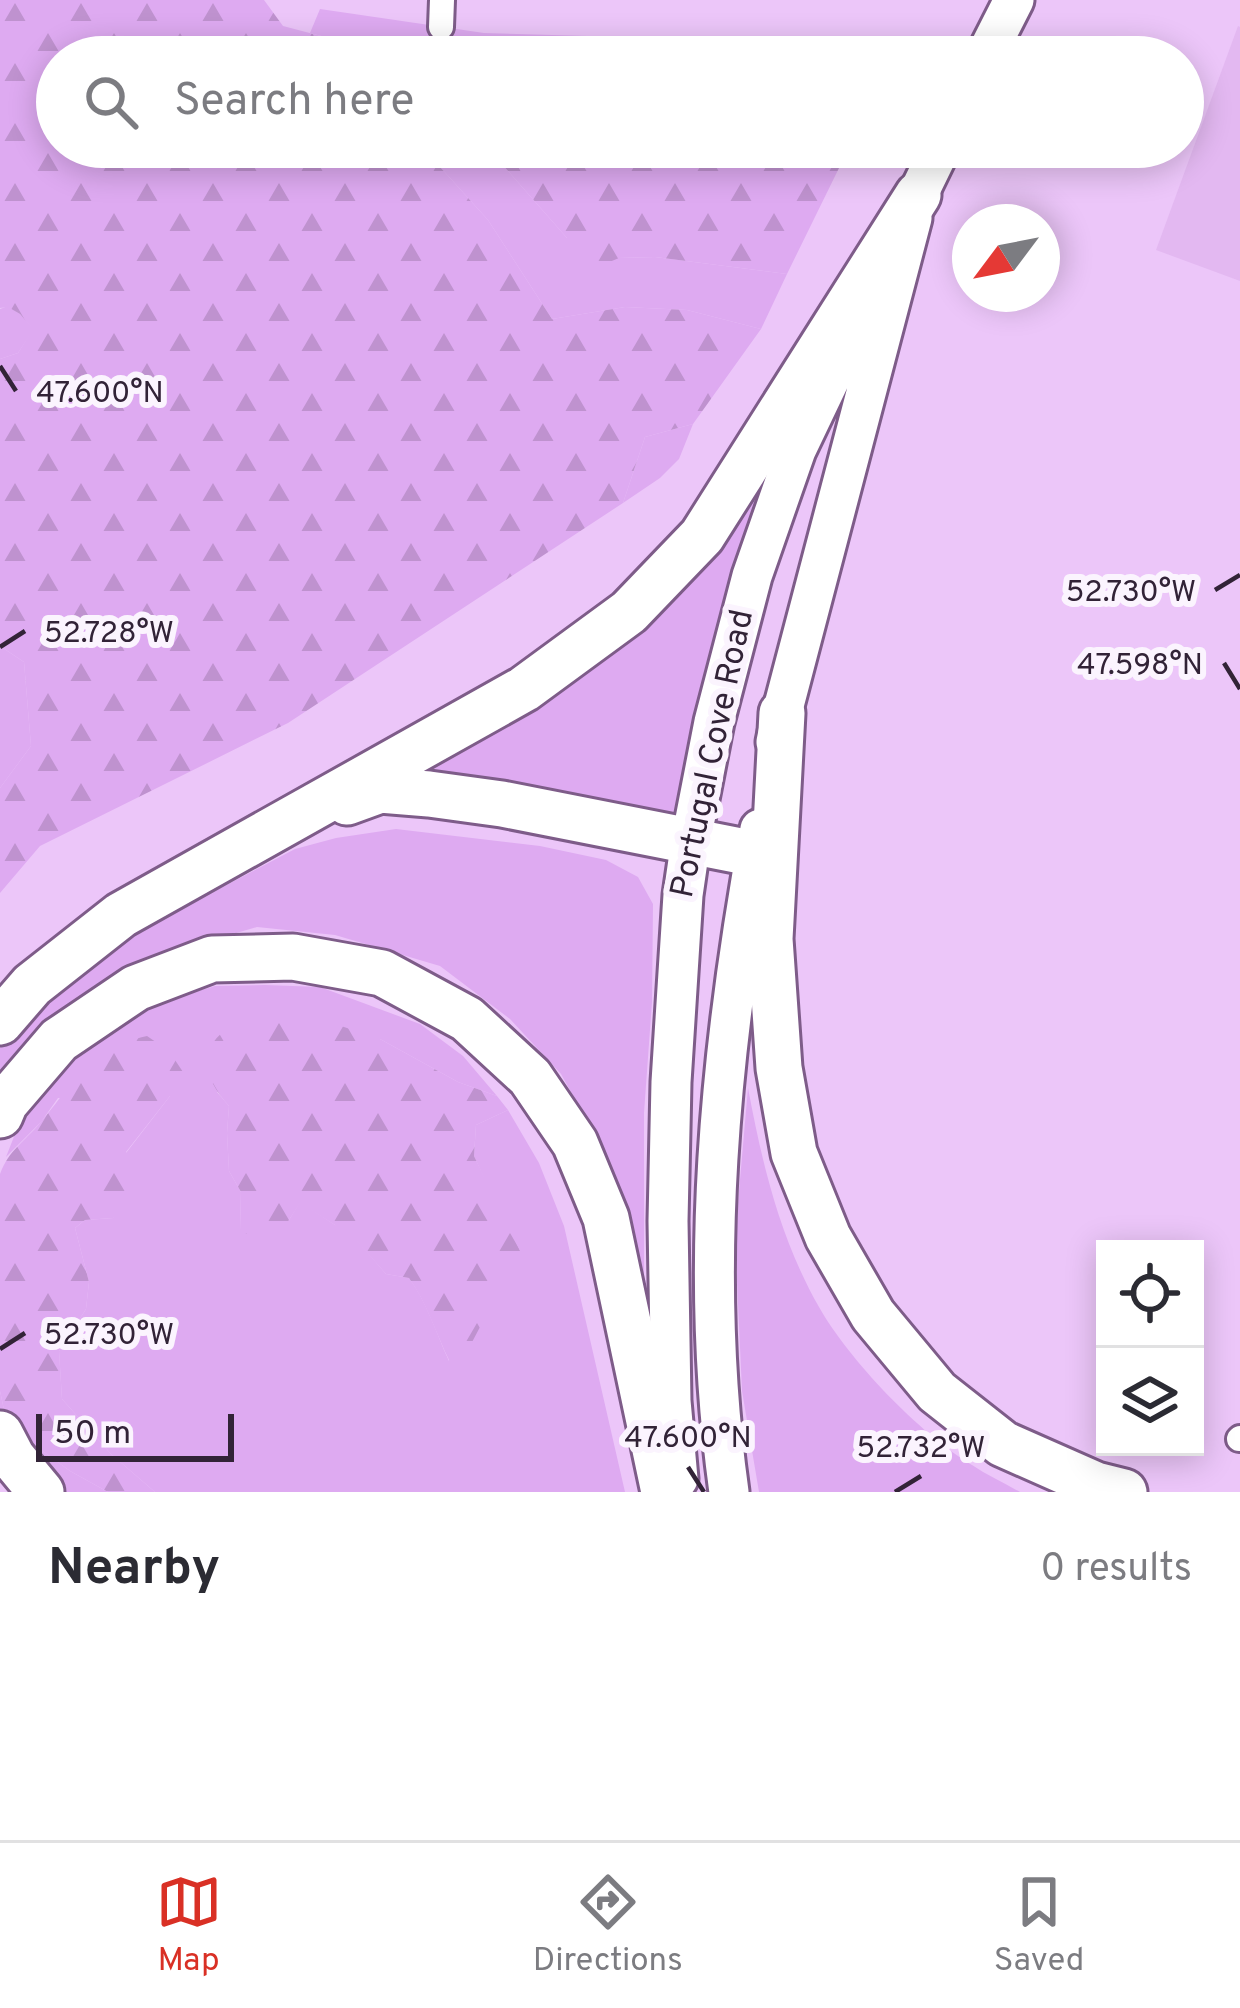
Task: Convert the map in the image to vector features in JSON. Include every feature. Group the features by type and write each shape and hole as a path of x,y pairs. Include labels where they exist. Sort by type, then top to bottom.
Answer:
{"highway":[{"path":"0,1022 32,985 121,915 524,689 629,612 702,536 918,195"},
{"path":"782,713 770,939 779,1068 794,1153 829,1237 873,1315 937,1392 1003,1444 1124,1492"},
{"path":"273,830 380,790 502,804 756,854"},
{"path":"0,1114 59,1040 136,988 212,959 293,957 382,974 467,1019 530,1077 575,1143 606,1218 664,1492"},
{"path":"0,1434 40,1492"}],"main road":[{"path":"996,36 1014,0"},
{"name":"Portugal Cove Road","path":"680,1492 671,1400 668,1198 670,1082 691,840 714,722 752,576 788,471 931,168"},
{"name":"Portugal Cove Road","path":"729,1492 715,1296 715,1203 720,1111 756,854 782,713 918,195"}],"street":[{"path":"441,27 442,0"}],"shaded area":[{"path":"1238,26 1240,281 1156,250 1186,168 1204,168 1204,119"}],"green space":[{"path":"0,0 264,0 283,26 321,36 36,36 36,168 441,168 488,220 552,319 625,307 687,310 761,329 693,424 645,437 623,503 288,723 40,846 0,893 0,788 31,746 24,662 0,646 0,359 18,353 33,329 20,314 0,308"},
{"path":"320,9 484,33 587,36 321,36 310,33"},
{"path":"441,168 505,168 567,238 619,258 655,257 787,274 761,329 687,310 625,307 552,319 488,220"},
{"path":"505,168 839,168 787,274 655,257 619,258 588,271 569,257 567,238"},
{"path":"8,306 34,329 18,353 0,359 0,309"},
{"path":"693,424 679,459 623,503 645,437"},
{"path":"791,427 684,810 672,826 390,777 514,714"},
{"path":"0,646 24,662 31,746 0,788"},
{"path":"396,829 540,846 606,860 638,877 653,904 644,1113 644,1351 634,1262 608,1159 561,1074 510,1019 440,966 335,935 257,927 185,948 0,1081 0,1043 54,993 126,938 295,849"},
{"path":"215,986 320,987 420,1024 463,1056 497,1096 458,1082 380,1039 217,1092 229,1106 229,1171 241,1192 240,1230 289,1220 300,1202 355,1238 386,1274 409,1278 449,1361 489,1189 474,1156 476,1125 508,1110 539,1163 564,1226 625,1492 155,1492 111,1454 62,1399 59,1351 86,1309 89,1282 75,1228 85,1220 113,1218 126,1153 170,1096 58,1098 6,1157 17,1129 46,1076 102,1033 148,1006"},
{"path":"311,1016 380,1039 458,1082 497,1096 508,1110 476,1125 474,1156 520,1251 470,1346 450,1362 409,1278 386,1274 355,1239 341,1240 335,1225 300,1203 266,1245 240,1230 241,1192 229,1171 229,1106 209,1074 208,1053 221,1034 246,1019"},
{"path":"147,1036 169,1051 183,1072 126,1152 143,1184 113,1218 85,1220 75,1228 89,1282 86,1309 59,1351 62,1399 111,1454 155,1492 108,1492 33,1444 4,1410 0,1391 0,1174 12,1152 84,1069 110,1050"},
{"path":"748,1088 783,1228 832,1328 908,1415 951,1451 1020,1492 759,1492 742,1391 735,1237"},
{"path":"0,1391 4,1410 33,1444 108,1492 55,1492 0,1415"}]}
